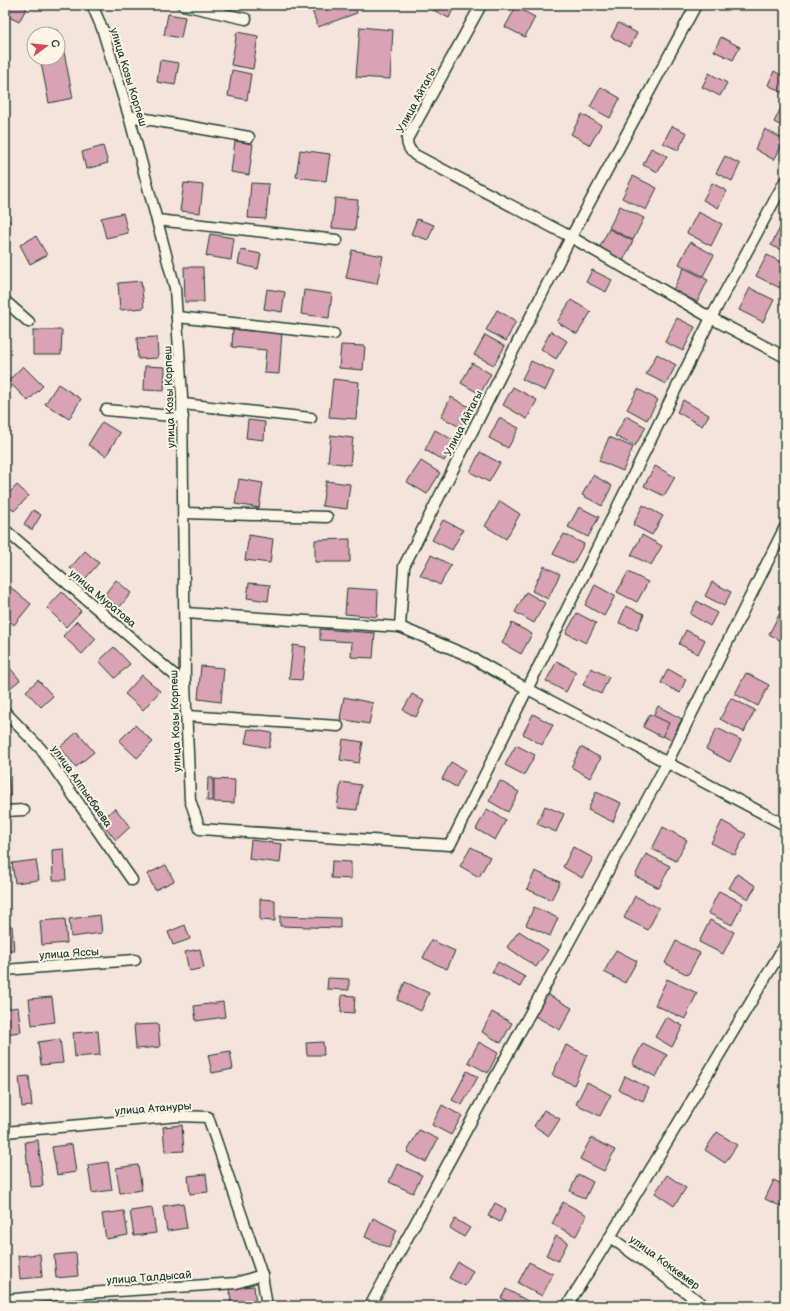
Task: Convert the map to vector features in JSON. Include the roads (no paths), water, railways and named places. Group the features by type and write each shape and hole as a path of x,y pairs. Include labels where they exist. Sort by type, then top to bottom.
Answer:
{"street":[{"name":"улица Козы Корпеш","path":"92,5 102,28 129,116 175,288 183,404 186,716 190,800 200,829 450,845 527,688"},
{"path":"182,5 246,19"},
{"name":"Улица Айтагы","path":"481,5 407,139 407,145 410,150 415,155 571,238 711,318 785,357"},
{"name":"Улица Айтагы","path":"400,627 404,566 571,238 696,5"},
{"path":"129,116 249,137"},
{"path":"527,688 711,318 785,181"},
{"path":"157,220 337,240"},
{"path":"5,301 29,322"},
{"path":"177,317 334,334"},
{"path":"183,404 311,418"},
{"path":"106,410 183,417"},
{"path":"184,513 327,517"},
{"path":"370,1306 668,763 785,527"},
{"name":"улица Муратова","path":"5,530 185,684"},
{"path":"185,613 400,627 469,656 785,825"},
{"name":"улица Алпысбаева","path":"5,712 41,749 132,880"},
{"path":"186,716 338,726"},
{"path":"5,811 24,810"},
{"path":"567,1306 785,945"},
{"name":"улица Яссы","path":"5,970 135,960"},
{"name":"улица Атануры","path":"5,1132 180,1116 208,1117 262,1275"},
{"name":"улица Коккемер","path":"610,1237 705,1306"},
{"path":"262,1275 267,1306"},
{"name":"улица Талдысай","path":"5,1300 59,1295 236,1284 262,1275"}]}
